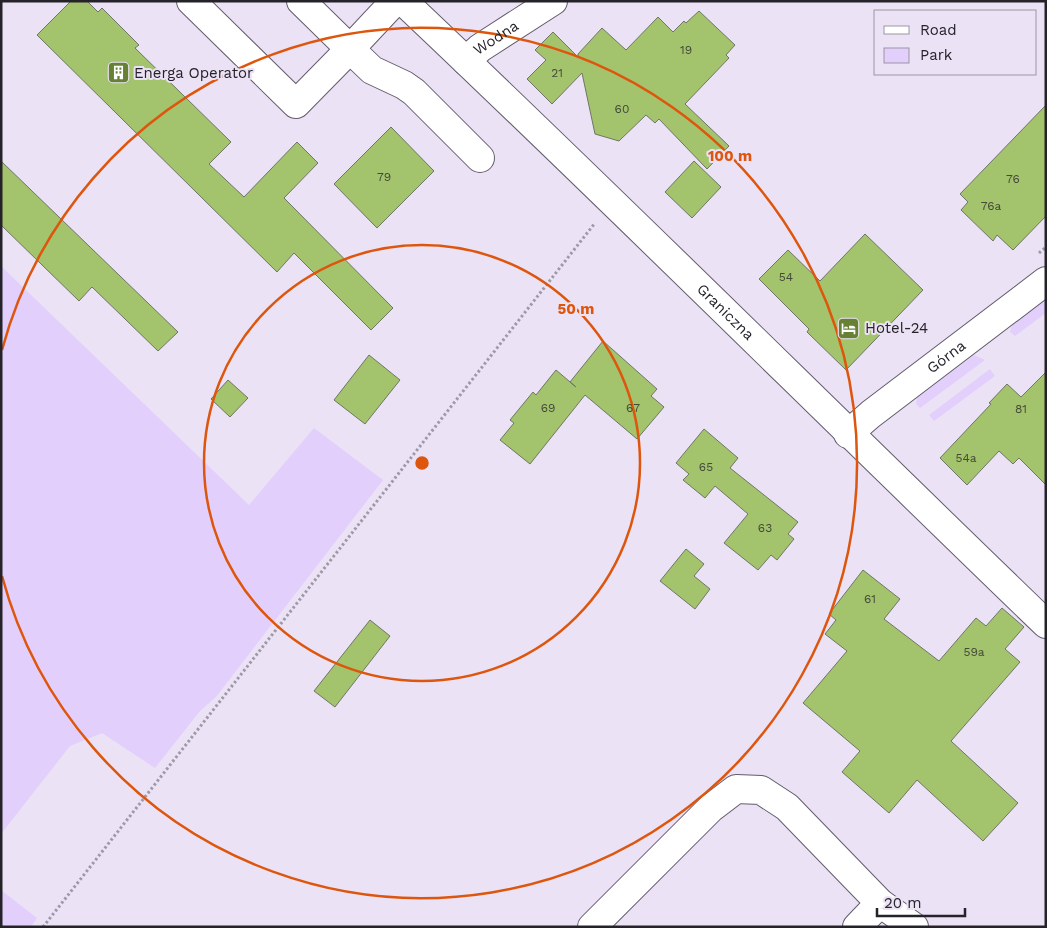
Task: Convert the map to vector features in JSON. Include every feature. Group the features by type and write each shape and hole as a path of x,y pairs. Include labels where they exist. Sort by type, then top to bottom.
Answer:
{"street":[{"path":"191,1 296,104 395,1"},
{"path":"302,1 372,70 404,85 414,92 480,158"},
{"name":"Graniczna","path":"403,1 613,201 848,434 1046,624"},
{"name":"Wodna","path":"466,61 480,48 553,1"},
{"name":"Górna","path":"848,434 871,414 1046,281"},
{"path":"592,927 711,808 736,789 761,790 787,807 880,903 914,927"},
{"path":"857,927 880,903"}],"path":[{"path":"44,927 136,806 613,201"}],"green space":[{"path":"1,266 249,505 314,428 383,480 216,697 200,711 155,768 102,733 70,746 1,834"},
{"path":"1046,299 1046,313 1015,336 1010,332 1012,325"},
{"path":"974,355 985,360 920,408 916,404 917,398"},
{"path":"990,369 995,376 934,421 929,415"},
{"path":"1,890 37,918 31,927 1,927"}],"building":[{"path":"71,1 87,1 98,12 102,8 139,45 135,48 231,142 209,164 244,197 297,142 318,163 284,198 393,308 371,330 294,253 277,272 37,35"},
{"path":"699,11 735,45 726,55 729,58 685,104 729,146 707,169 659,119 655,123 646,115 619,141 595,134 582,73 552,104 527,79 546,60 535,50 553,32 578,57 578,54 602,28 626,50 658,17 673,32 684,21 686,23"},
{"path":"1046,105 1046,216 1013,250 997,235 993,241 961,210 968,202 960,194"},
{"path":"391,127 434,171 377,228 334,184"},
{"path":"1,161 178,332 158,351 92,287 79,301 1,225"},
{"path":"694,161 721,187 692,218 665,192"},
{"path":"865,234 923,290 846,370 807,332 809,329 759,279 788,250 820,281"},
{"path":"603,341 657,389 651,396 664,407 637,439 585,395 530,464 500,440 514,423 510,420 533,392 536,395 556,370 570,382"},
{"path":"369,355 400,380 365,424 334,400"},
{"path":"1046,372 1046,485 1019,458 1013,464 999,451 967,485 940,458 991,404 989,403 1007,384 1021,397"},
{"path":"228,380 248,398 230,417 211,399"},
{"path":"704,429 738,458 730,468 798,522 788,534 794,539 777,560 771,555 758,570 724,543 748,514 715,486 705,498 683,480 689,474 676,463"},
{"path":"686,549 704,564 694,576 710,589 695,609 660,581"},
{"path":"863,570 900,599 884,619 939,661 976,618 986,626 1002,608 1024,627 1005,649 1020,662 951,741 1018,803 983,841 917,780 889,813 842,772 860,751 803,703 847,651 825,634 836,620 829,614"},
{"path":"370,620 390,636 335,707 314,691"}],"place":[{"name":"Energa Operator","path":"118,73"},
{"name":"Hotel-24","path":"849,328"}]}
